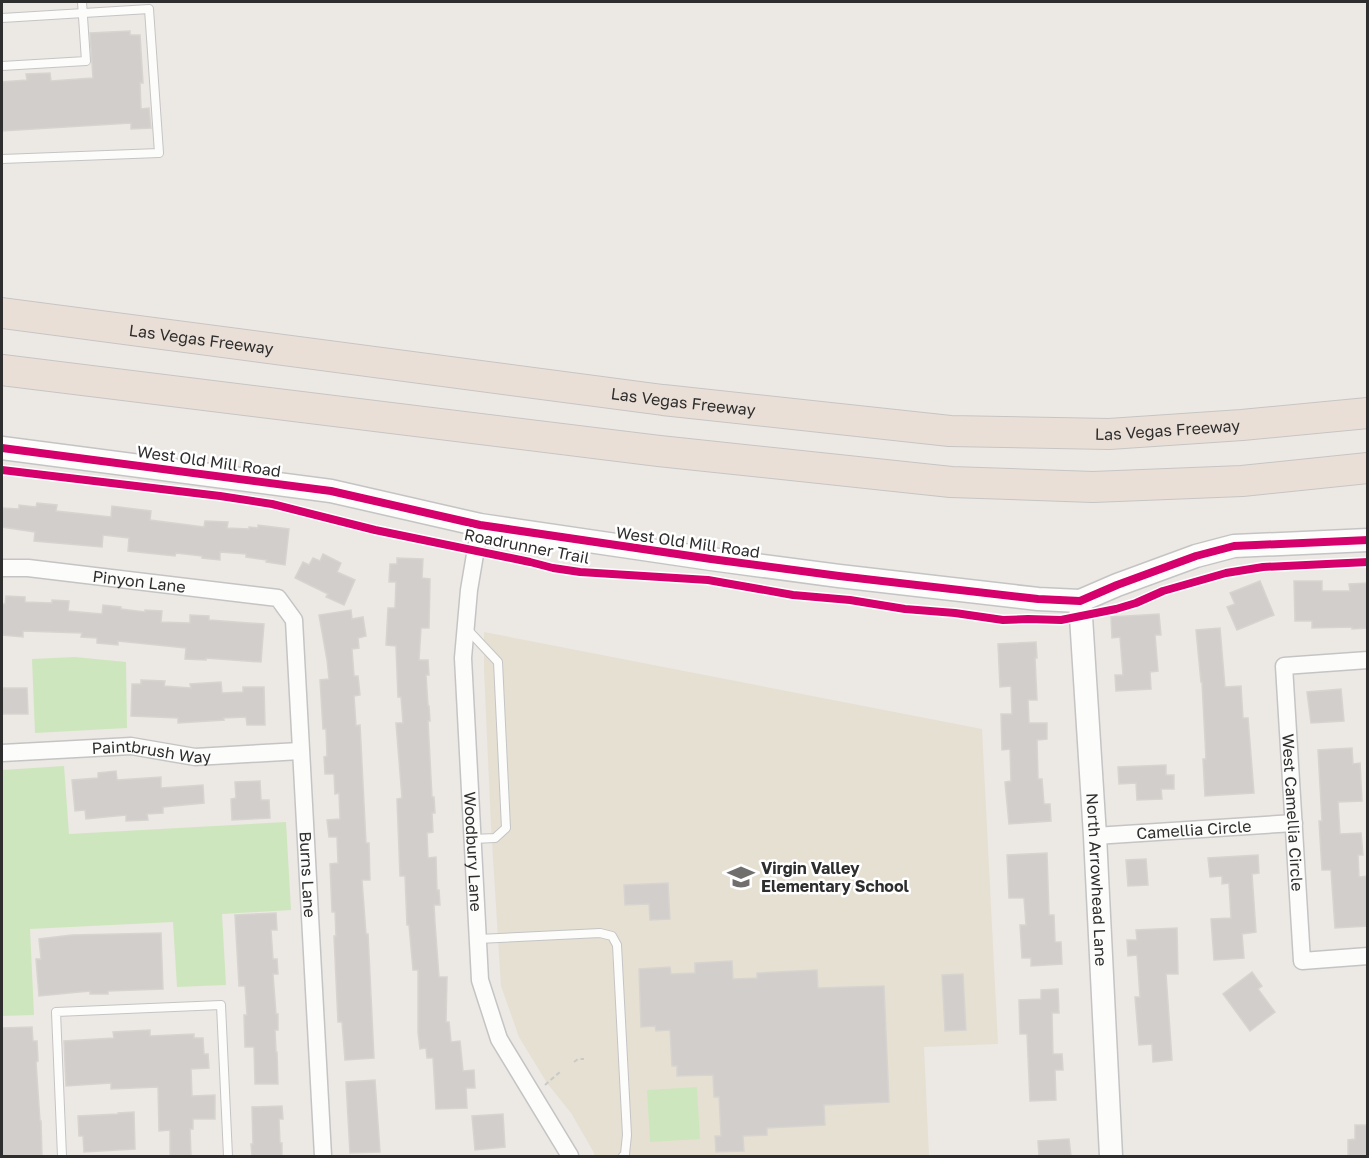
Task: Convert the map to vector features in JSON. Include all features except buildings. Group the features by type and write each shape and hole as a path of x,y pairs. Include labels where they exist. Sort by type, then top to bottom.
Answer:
{"highway":[{"name":"Las Vegas Freeway","path":"2,313 663,400 950,431 1109,434 1368,413"},
{"path":"2,370 659,451 951,482 1093,487 1242,481 1368,468"}],"street":[{"name":"West Old Mill Road","path":"2,448 331,491 480,525 711,559 1027,598 1080,601 1196,556 1234,546 1368,540"},
{"name":"Woodbury Lane","path":"480,525 469,590 463,658 480,980 499,1039 570,1156"},
{"name":"Pinyon Lane","path":"2,568 28,568 278,598"},
{"name":"Burns Lane","path":"278,598 294,620 323,1156"},
{"name":"North Arrowhead Lane","path":"1080,601 1095,836 1111,1156"},
{"name":"West Camellia Circle","path":"1368,660 1284,666 1302,961 1368,956"},
{"name":"Paintbrush Way","path":"2,753 131,746 195,757 300,751"},
{"name":"Camellia Circle","path":"1095,836 1294,823"}],"lane":[{"path":"2,66 86,61 82,2"},
{"path":"2,18 149,9 159,153 2,159"},
{"path":"466,628 498,662 506,828 495,838 473,840"},
{"path":"478,939 600,933 612,936 617,945 627,1135 623,1156"},
{"path":"62,1156 56,1012 221,1005 228,1156"}],"path":[{"path":"574,1062 584,1059"},
{"path":"545,1085 561,1071"}],"shaded area":[{"name":"Virgin Valley Elementary School","path":"484,632 982,729 998,1044 924,1047 929,1156 595,1156 571,1113 547,1083 519,1037 501,986 491,826"}],"green space":[{"path":"75,657 126,662 127,728 35,733 32,659"},
{"path":"64,766 69,834 286,822 291,910 222,914 226,985 177,987 173,922 30,929 34,1015 2,1016 2,770"},
{"path":"697,1087 700,1139 650,1142 647,1090"}],"cycle path":[{"name":"Roadrunner Trail","path":"2,448 331,491 480,525 711,559 1038,599 1080,601 1196,556 1234,546 1368,540"},
{"name":"Roadrunner Trail","path":"2,470 272,504 375,530 553,568 580,572 708,580 793,595 1003,620 1061,620 1116,609 1163,591 1226,573 1263,567 1368,562"}],"place":[{"name":"Virgin Valley Elementary School","path":"741,877"}]}
